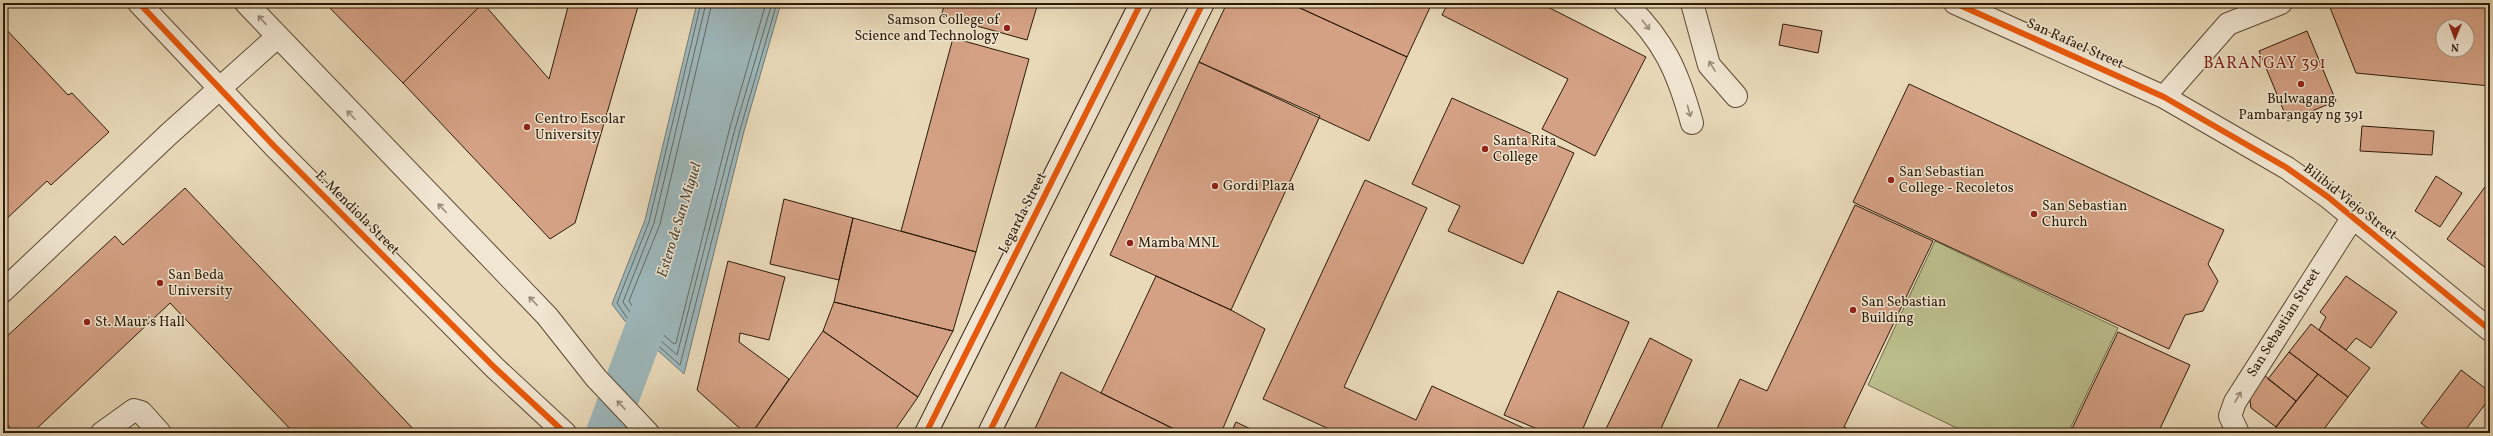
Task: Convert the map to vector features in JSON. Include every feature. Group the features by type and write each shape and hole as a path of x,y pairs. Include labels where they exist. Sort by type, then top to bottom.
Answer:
{"street":[{"name":"E. Mendiola Street","path":"139,3 221,88 274,146 478,351 560,428"},
{"path":"246,3 277,37 547,316 557,331 596,378 648,433"},
{"name":"Legarda Street","path":"926,433 1141,3"},
{"path":"990,433 1203,3"},
{"path":"1625,3 1646,24 1664,49 1682,84 1692,123"},
{"path":"1692,3 1709,65 1736,96"},
{"name":"San Rafael Street","path":"1955,3 1985,9 2164,97"},
{"path":"2164,97 2228,24 2281,3"},
{"path":"3,291 169,134 277,37"},
{"name":"Bilibid Viejo Street","path":"2164,97 2287,168 2353,217 2490,330"},
{"name":"San Sebastian Street","path":"2238,433 2230,416 2235,402 2353,217"},
{"path":"102,433 134,410 141,412 160,433"}],"green space":[{"path":"1935,241 2118,328 2068,433 1967,433 1868,385"}],"water":[{"path":"697,3 781,3 744,131 684,374 624,320 612,304 645,220"}],"building":[{"path":"325,3 483,3 403,83"},
{"path":"483,3 549,79 569,3 639,3 575,223 550,239 403,83"},
{"name":"Samson College of Science and Technology","path":"945,3 1038,3 1027,40 941,16"},
{"path":"1227,3 1289,3 1407,57 1369,141 1199,62"},
{"path":"1289,3 1432,3 1407,57"},
{"path":"1448,3 1540,3 1646,57 1595,156 1542,129 1568,79 1442,15"},
{"path":"2336,3 2490,3 2490,86 2356,73 2330,5"},
{"path":"1783,24 1822,31 1818,53 1779,45"},
{"path":"3,26 68,95 72,93 109,132 51,185 47,181 3,222"},
{"name":"Bulwagang Pambarangay ng 391","path":"2307,31 2336,101 2288,121 2259,51"},
{"path":"953,38 1029,59 976,252 901,231"},
{"name":"Gordi Plaza","path":"1199,62 1320,116 1231,310 1110,255"},
{"name":"San Sebastian Church","path":"1909,84 2224,230 2208,264 2218,281 2203,311 2185,315 2169,349 1853,202"},
{"path":"1452,98 1574,153 1523,264 1448,231 1460,206 1412,184"},
{"path":"2362,126 2434,131 2432,155 2360,151"},
{"path":"2436,176 2462,193 2440,227 2415,211"},
{"path":"1365,180 1427,208 1344,387 1416,420 1432,386 1530,431 1529,433 1338,433 1263,399"},
{"path":"2490,180 2490,271 2447,239"},
{"name":"St. Maur's Hall","path":"185,188 417,433 294,433 170,303 32,433 15,433 3,420 3,340 115,236 123,245"},
{"path":"784,199 853,218 839,280 770,264"},
{"name":"San Sebastian Building","path":"1855,205 1933,241 1844,427 1857,433 1715,433 1740,379 1767,391"},
{"path":"853,218 976,252 953,331 834,302"},
{"path":"728,261 785,277 769,340 740,333 739,342 789,379 752,433 745,433 697,390"},
{"path":"1156,276 1231,310 1265,329 1221,433 1182,433 1101,393"},
{"path":"2346,276 2397,312 2371,348 2356,338 2346,350 2319,330 2326,317 2320,312"},
{"path":"1558,291 1629,322 1581,433 1547,433 1504,415"},
{"path":"834,302 953,331 918,397 823,331"},
{"path":"2311,324 2370,368 2348,397 2289,352"},
{"path":"823,331 918,397 893,433 752,433"},
{"path":"2118,332 2190,365 2158,433 2070,433"},
{"path":"1650,338 1692,360 1659,433 1604,433"},
{"path":"2289,352 2318,374 2296,401 2268,379"},
{"path":"2461,370 2490,392 2490,398 2463,433 2434,433 2421,423"},
{"path":"1061,372 1101,393 1182,433 1033,433"},
{"path":"2318,374 2348,397 2321,433 2284,433 2276,427"},
{"path":"2264,375 2296,401 2276,427 2251,408 2249,394"},
{"path":"1236,422 1259,433 1231,433"}],"waterway":[{"name":"Estero de San Miguel","path":"606,433 661,285"}],"cycle path":[{"path":"139,3 274,146 495,368 565,433"},
{"path":"926,433 1141,3"},
{"path":"989,433 1203,3"},
{"path":"1955,3 2164,97 2287,168 2328,197 2490,330"}],"place":[{"name":"Samson College of Science and Technology","path":"1007,28"},
{"name":"Bulwagang Pambarangay ng 391","path":"2301,84"},
{"name":"Centro Escolar University","path":"527,127"},
{"name":"Santa Rita College","path":"1485,149"},
{"name":"San Sebastian College - Recoletos","path":"1891,180"},
{"name":"Gordi Plaza","path":"1215,186"},
{"name":"San Sebastian Church","path":"2034,214"},
{"name":"Mamba MNL","path":"1130,243"},
{"name":"San Beda University","path":"160,283"},
{"name":"San Sebastian Building","path":"1853,310"},
{"name":"St. Maur's Hall","path":"87,322"}],"district":[{"name":"BARANGAY 391","path":"2265,64"}]}
